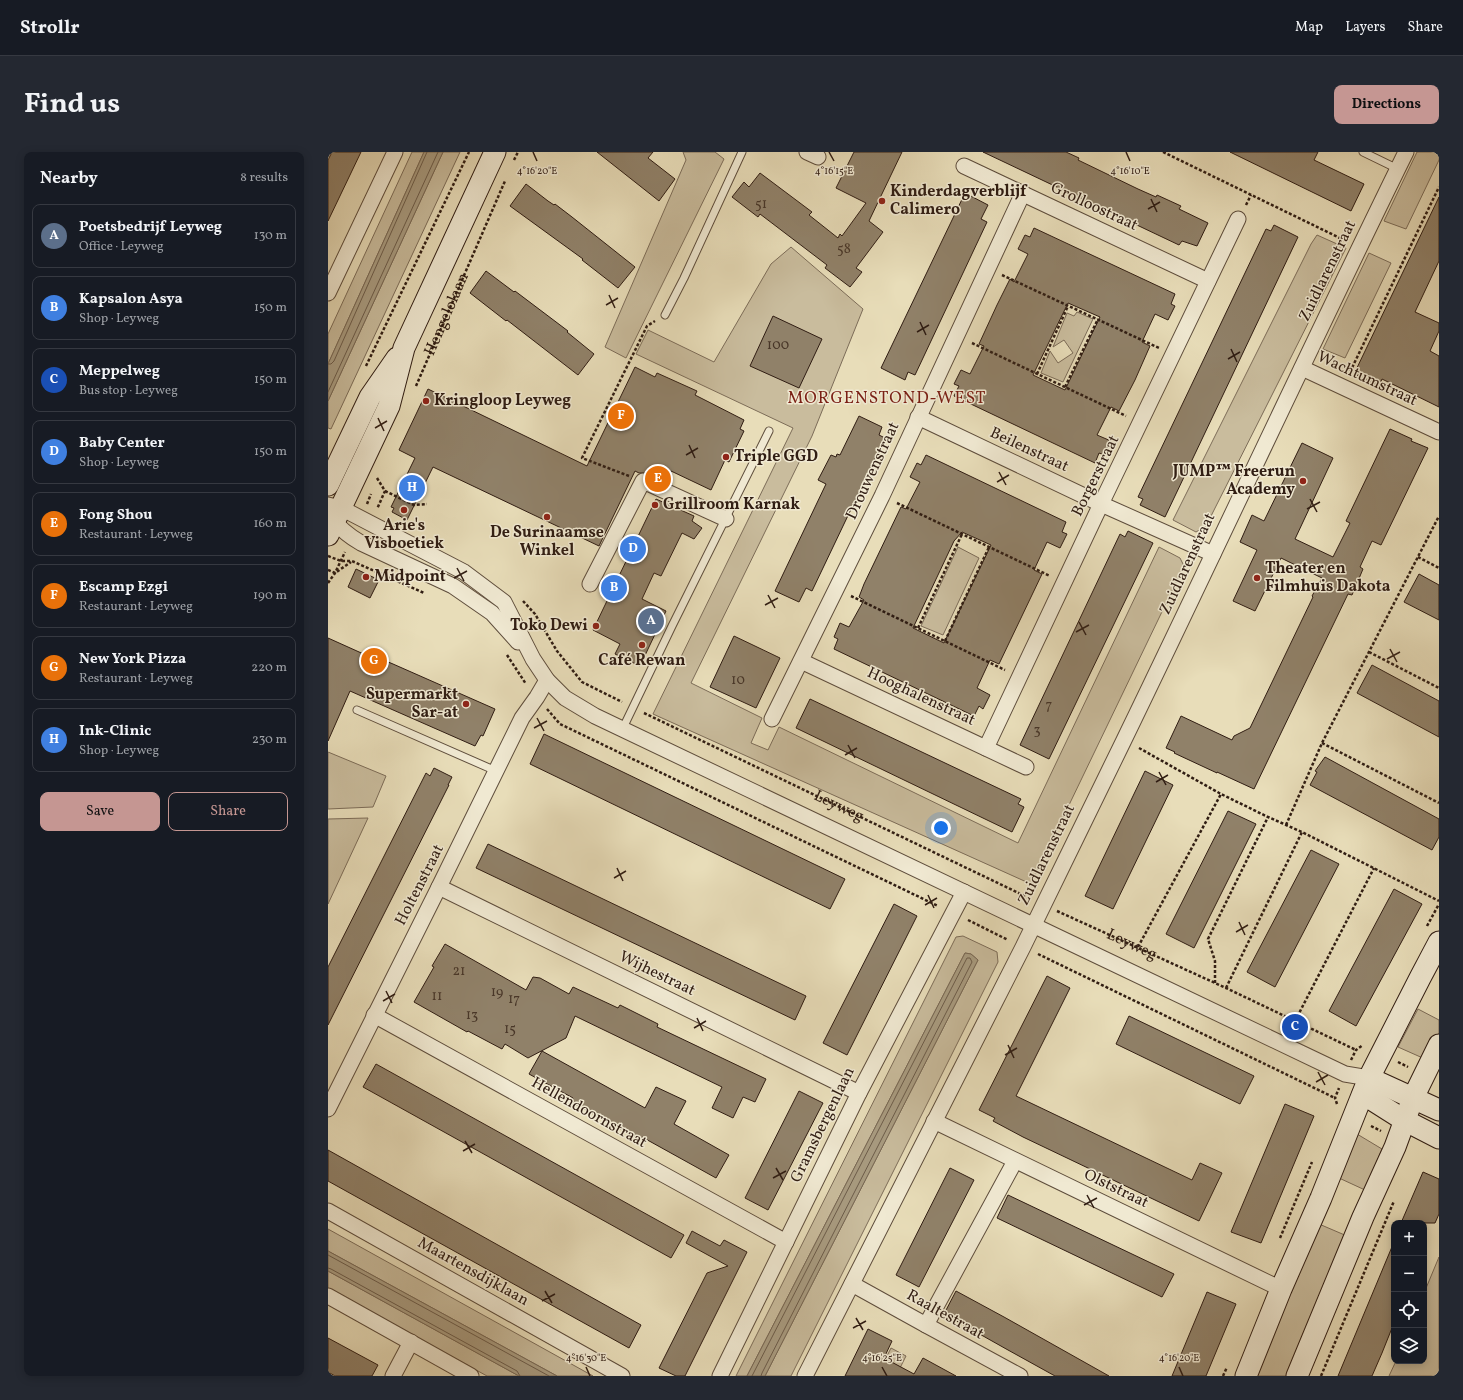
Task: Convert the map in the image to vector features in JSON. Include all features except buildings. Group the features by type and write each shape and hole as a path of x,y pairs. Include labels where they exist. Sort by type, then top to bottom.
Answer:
{"main road":[{"name":"Hengelolaan","path":"328,485 370,397 404,348 495,152"},
{"name":"Hengelolaan","path":"332,517 389,406 404,348"},
{"path":"1246,1376 1281,1289 1321,1198 1366,1086 1372,1049 1439,942"},
{"path":"1297,1376 1363,1217 1397,1140 1413,1098 1439,1045"},
{"name":"Leyweg","path":"1366,1086 1413,1098 1439,1110"},
{"name":"Leyweg","path":"1366,1086 1404,1120 1439,1138"}],"street":[{"path":"328,293 395,152"},
{"name":"Zuidlarenstraat","path":"1033,926 1124,740 1359,247 1406,152"},
{"name":"Grolloostraat","path":"964,166 1208,282"},
{"name":"Drouwenstraat","path":"772,719 882,496 1023,193"},
{"name":"Borgerstraat","path":"986,748 1238,219"},
{"name":"Wachtumstraat","path":"1302,368 1439,432"},
{"name":"Beilenstraat","path":"918,417 1101,504 1213,554"},
{"path":"590,584 643,481 726,519"},
{"name":"Leyweg","path":"332,517 351,537 453,586 492,613 533,659"},
{"name":"Leyweg","path":"332,517 464,572 504,602 533,659 547,680 565,698 595,716 623,728 1033,926 1345,1074 1366,1086"},
{"name":"Hooghalenstraat","path":"801,661 1026,766"},
{"name":"Holtenstraat","path":"328,1109 374,1015 440,887 522,718 547,680"},
{"name":"Wijhestraat","path":"440,887 859,1093"},
{"name":"Gramsbergenlaan","path":"720,1376 859,1093 964,892"},
{"path":"805,1376 1033,926"},
{"name":"Hellendoornstraat","path":"374,1015 786,1242"},
{"name":"Olststraat","path":"934,1121 1281,1289"},
{"path":"926,1325 1015,1161"},
{"name":"Maartensdijklaan","path":"328,1211 622,1376"},
{"name":"Raaltestraat","path":"852,1284 1020,1376"},
{"path":"328,1296 471,1376"},
{"path":"393,1376 411,1342"}],"lane":[{"path":"665,315 684,278 742,152"},
{"path":"1363,152 1398,169"},
{"path":"623,728 769,431"},
{"path":"357,710 496,771"}],"path":[{"path":"366,366 469,152"},
{"path":"513,163 518,152"},
{"path":"1163,152 1359,247"},
{"name":"Hengelolaan","path":"415,388 507,177"},
{"path":"1342,387 1439,187"},
{"path":"988,269 1174,355"},
{"path":"1037,374 1068,306"},
{"path":"643,481 582,458 647,326 665,315"},
{"path":"1065,387 1098,319"},
{"path":"956,336 1141,423"},
{"path":"385,491 414,505 427,504"},
{"path":"882,496 1065,583"},
{"path":"368,501 376,511 381,514"},
{"path":"1286,825 1322,743 1439,516"},
{"path":"918,628 962,534"},
{"path":"944,641 989,547"},
{"path":"328,556 341,561"},
{"path":"1418,557 1439,568"},
{"path":"328,583 335,573"},
{"path":"836,589 1020,677"},
{"name":"Leyweg","path":"522,599 535,614 557,651 582,682 1043,904 1226,988 1356,1050"},
{"path":"1369,652 1439,688"},
{"path":"1124,740 1221,794 1302,832 1439,901"},
{"path":"1322,743 1439,803"},
{"path":"1138,947 1221,794"},
{"path":"1215,983 1215,961 1208,939 1268,817"},
{"path":"1226,988 1302,832"},
{"path":"1294,1021 1374,868"},
{"path":"1372,1049 1423,1075"},
{"path":"1337,1104 1354,1116 1397,1140"},
{"path":"1321,1376 1394,1200"}],"shaded area":[{"path":"412,152 424,152 328,364 328,334"},
{"path":"443,152 460,152 331,429 328,428 328,401"},
{"path":"683,152 715,152 724,159 626,358 605,347 686,160"},
{"path":"1417,152 1439,152 1439,160 1406,229 1384,221"},
{"path":"1317,235 1346,248 1206,526 1196,532 1173,520 1311,244"},
{"path":"791,247 863,309 812,436 691,683 762,718 751,743 768,750 779,727 1018,843 1159,547 1180,558 1184,566 1031,884 653,714 793,428 636,354 648,330 714,362 771,264"},
{"path":"1369,253 1391,263 1345,358 1323,349"},
{"path":"1077,312 1093,319 1063,382 1041,373 1050,351 1058,363 1073,353 1064,340 1053,347 1067,313 1074,316"},
{"path":"958,547 979,558 943,635 921,626"},
{"path":"328,752 386,776 373,807 328,809"},
{"path":"368,818 328,904 328,819"},
{"path":"963,936 997,952 998,962 791,1376 765,1376 978,960 971,954 965,953 747,1376 736,1376 956,937"},
{"path":"1418,1009 1439,1020 1439,1033 1425,1059 1398,1047"},
{"path":"1357,1134 1382,1149 1365,1190 1339,1178"},
{"path":"1319,1224 1347,1236 1290,1376 1256,1376"},
{"path":"328,1229 593,1376 557,1376 328,1251"},
{"path":"1439,1257 1439,1376 1389,1376 1395,1364 1427,1364 1427,1286"},
{"path":"328,1271 519,1376 487,1376 328,1288"},
{"path":"891,1348 906,1356 896,1376 877,1376"}],"water":[{"path":"424,152 443,152 328,401 328,364"},
{"path":"965,953 971,954 978,960 765,1376 747,1376"},
{"path":"328,1251 557,1376 519,1376 328,1271"}],"place":[{"name":"Kinderdagverblijf Calimero","path":"882,201"},
{"name":"Kringloop Leyweg","path":"426,401"},
{"name":"Escamp Ezgi","path":"621,416"},
{"name":"Triple GGD","path":"726,457"},
{"name":"Fong Shou","path":"658,479"},
{"name":"JUMP™ Freerun Academy","path":"1303,481"},
{"name":"Ink-Clinic","path":"412,488"},
{"name":"Grillroom Karnak","path":"655,505"},
{"name":"Arie's Visboetiek","path":"404,510"},
{"name":"De Surinaamse Winkel","path":"547,517"},
{"name":"Baby Center","path":"633,549"},
{"name":"Midpoint","path":"366,577"},
{"name":"Theater en Filmhuis Dakota","path":"1257,578"},
{"name":"Kapsalon Asya","path":"614,588"},
{"name":"Poetsbedrijf Leyweg","path":"651,621"},
{"name":"Toko Dewi","path":"596,626"},
{"name":"Café Rewan","path":"642,645"},
{"name":"New York Pizza","path":"374,661"},
{"name":"Supermarkt Sar-at","path":"466,704"},
{"name":"Meppelweg","path":"1295,1027"}],"district":[{"name":"MORGENSTOND-WEST","path":"887,398"}]}
